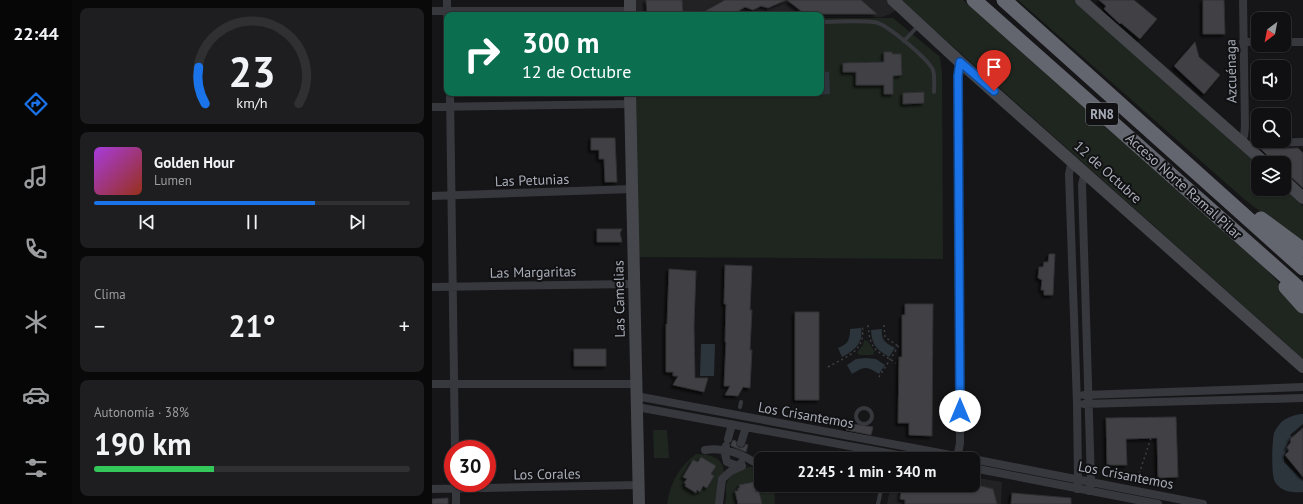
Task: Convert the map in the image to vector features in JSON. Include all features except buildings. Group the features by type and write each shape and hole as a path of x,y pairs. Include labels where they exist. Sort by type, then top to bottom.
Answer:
{"highway":[{"name":"Acceso Norte Ramal Pilar","path":"974,0 1303,292"},
{"name":"Acceso Norte Ramal Pilar","path":"1004,0 1175,155 1303,268"},
{"path":"1175,155 1303,250"},
{"path":"1230,227 1303,306"}],"street":[{"path":"447,0 447,12"},
{"name":"12 de Octubre","path":"893,0 960,62 1303,366"},
{"path":"1081,0 1257,156"},
{"name":"Azcuénaga","path":"1243,0 1244,136 1246,146"},
{"path":"493,12 630,9"},
{"path":"432,11 444,13"},
{"path":"1243,42 1251,42"},
{"path":"1291,42 1303,42"},
{"path":"958,452 960,443 958,76 960,62"},
{"path":"450,96 455,440"},
{"path":"432,107 630,99"},
{"name":"Las Camelias","path":"630,99 639,504"},
{"path":"1246,146 1257,143 1303,142"},
{"path":"1072,160 1069,174 1077,395 1077,488"},
{"path":"1085,173 1082,184 1091,482 1089,491"},
{"path":"1291,187 1303,198"},
{"name":"Las Petunias","path":"432,196 632,189"},
{"path":"1071,242 1083,241"},
{"name":"Las Margaritas","path":"432,287 634,284"},
{"path":"432,384 636,384"},
{"path":"1077,395 1303,387"},
{"path":"1077,404 1303,398"},
{"name":"Los Crisantemos","path":"637,402 740,415 794,426 862,436 931,452"},
{"name":"Los Crisantemos","path":"637,402 739,426 860,448 874,452"},
{"path":"720,504 722,479 731,471 740,466 742,462 739,426 740,415"},
{"path":"727,462 725,458 727,445 739,426"},
{"path":"793,436 794,426"},
{"path":"727,445 741,449 759,465 740,466 727,462 705,450 727,445"},
{"name":"Los Crisantemos","path":"980,461 1134,490 1181,502 1203,504"},
{"name":"Los Crisantemos","path":"980,469 1158,504"},
{"name":"Los Corales","path":"496,486 639,485"},
{"name":"Los Corales","path":"432,489 444,488"},
{"path":"456,492 456,504"}],"lane":[{"path":"824,22 875,22 894,32 929,64 934,74 934,92"},
{"path":"904,41 919,24"},
{"path":"1202,391 1202,401"},
{"path":"864,408 871,411 872,416 870,422 864,425 858,422 856,417 857,411 864,408"},
{"path":"860,448 862,436"},
{"path":"878,504 881,492"}],"path":[{"path":"828,367 855,352 863,338 862,325"},
{"path":"868,325 870,339 876,351 896,362"},
{"path":"879,377 898,345 885,337 884,325"},
{"path":"1134,490 1151,438"}],"shaded area":[{"path":"632,0 887,0 897,9 882,17 824,17 824,12 632,12"},
{"path":"901,0 963,0 1263,266 1303,309 1303,359"},
{"path":"1018,0 1075,0 1251,159 1251,196 1291,196 1291,195 1303,206 1303,245 1244,199"},
{"path":"824,18 893,18 940,57 942,74 943,259 638,257 634,96 824,96"},
{"path":"824,71 829,72 830,94 824,94"},
{"path":"861,328 861,338 857,346 842,357 838,348 848,341 850,329"},
{"path":"882,329 884,341 895,348 889,357 878,349 872,339 871,330"},
{"path":"864,340 868,341 875,351 873,355 859,355 857,352 863,345"},
{"path":"701,344 715,344 714,376 700,376"},
{"path":"856,359 876,359 885,365 879,374 868,368 863,368 852,374 847,365"},
{"path":"1303,414 1303,424 1290,435 1292,437 1289,439 1290,441 1286,446 1288,450 1284,455 1284,462 1303,481 1303,492 1295,492 1280,488 1275,482 1272,466 1273,443 1274,433 1281,423 1288,418"},
{"path":"653,430 667,430 669,458 654,458"},
{"path":"696,454 708,455 716,458 724,469 723,485 719,504 667,504 670,489 676,476 685,464"},
{"path":"754,467 754,492 774,492 775,504 725,504 726,484 730,477 739,470"},
{"path":"980,478 1002,482 1001,504 887,504 890,492 980,492"}],"route":[{"path":"960,411 958,76 960,62 994,91"}]}
